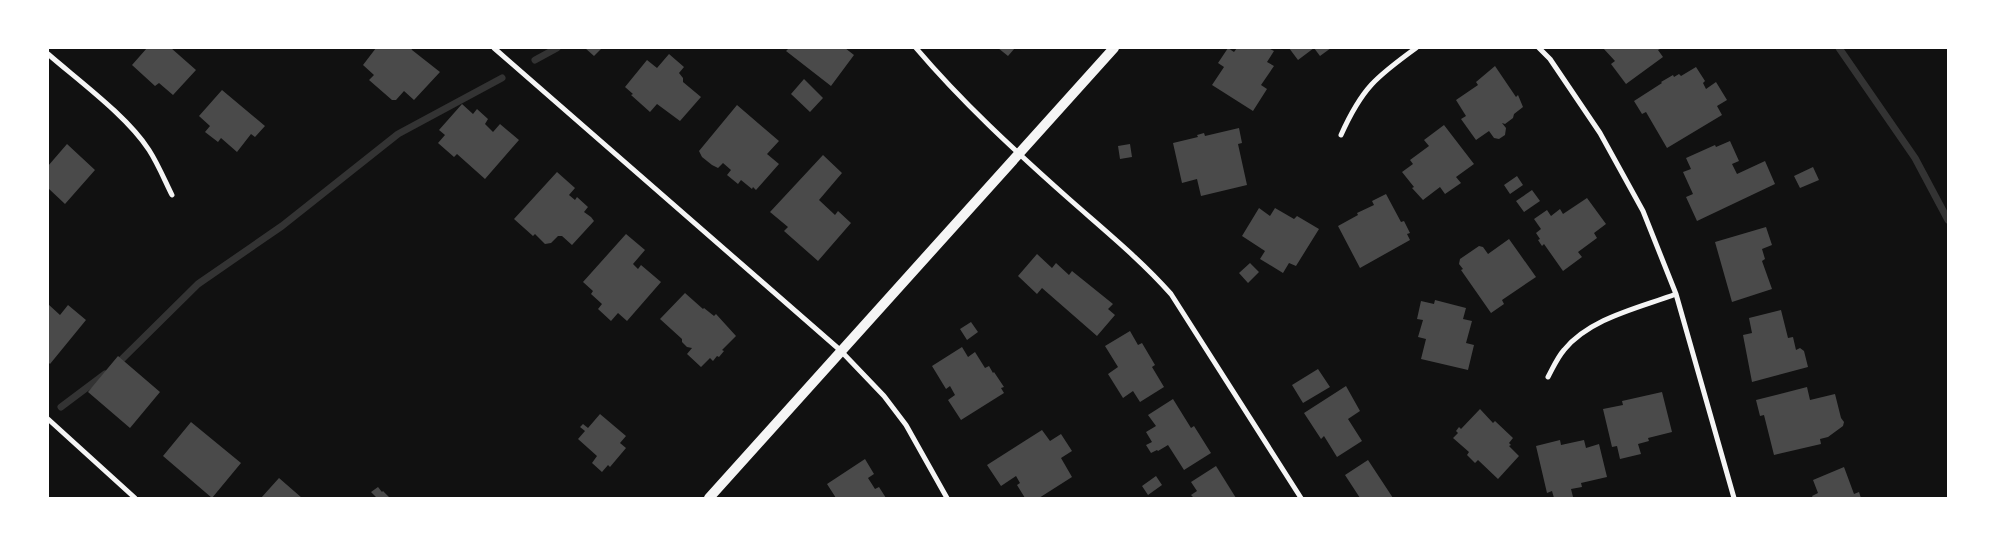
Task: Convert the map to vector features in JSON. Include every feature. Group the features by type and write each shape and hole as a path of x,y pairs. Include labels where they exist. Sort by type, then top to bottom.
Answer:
{"main road":[{"path":"709,498 840,350 1114,48"}],"street":[{"path":"494,48 840,350 884,396 906,426 947,498"},
{"path":"916,48 963,100 1018,153 1151,272 1171,294 1301,498"},
{"path":"1342,135 1353,109 1366,88 1385,70 1416,48"},
{"path":"1539,48 1550,59 1600,133 1643,211 1676,294 1734,498"},
{"path":"48,54 126,122 149,151 172,196"},
{"path":"1548,377 1564,350 1587,330 1614,317 1676,294"},
{"path":"48,419 136,498"}],"building":[{"path":"147,48 171,48 196,70 173,95 159,83 155,86 132,65"},
{"path":"376,48 411,48 440,72 414,100 404,91 396,100 392,100 369,80 374,75 363,65"},
{"path":"585,48 602,48 594,56"},
{"path":"789,48 845,48 854,55 831,86 786,51"},
{"path":"998,48 1015,48 1008,56"},
{"path":"1228,48 1234,52 1237,48 1268,48 1274,51 1267,62 1274,66 1261,85 1267,89 1253,111 1212,85 1224,67 1218,63"},
{"path":"1289,48 1314,48 1298,60"},
{"path":"1314,48 1331,48 1320,56"},
{"path":"1603,48 1662,48 1658,50 1663,57 1626,84 1611,64 1615,61"},
{"path":"669,54 684,67 679,73 683,78 683,82 701,97 680,121 657,104 650,112 625,87 647,60 657,68"},
{"path":"1495,66 1516,97 1518,95 1523,107 1514,114 1513,118 1505,124 1502,123 1506,128 1505,135 1499,139 1494,138 1489,131 1476,140 1461,119 1466,116 1456,100 1478,85 1476,82"},
{"path":"1696,67 1705,81 1703,83 1706,89 1716,82 1727,100 1717,106 1722,115 1667,148 1646,112 1642,114 1634,101 1673,75 1674,77 1679,74 1681,76"},
{"path":"804,79 823,98 810,112 791,94"},
{"path":"222,90 265,126 255,137 251,134 237,152 221,138 218,142 205,132 210,126 199,116"},
{"path":"462,104 473,114 477,109 488,119 485,124 493,132 500,124 519,140 485,179 457,154 454,157 438,143 445,135 439,130"},
{"path":"737,105 779,141 767,154 779,164 756,190 741,180 738,184 727,175 731,170 723,163 718,168 712,165 702,157 699,151"},
{"path":"1444,125 1474,164 1456,177 1461,183 1445,194 1440,187 1423,200 1412,188 1414,187 1402,172 1413,164 1410,160 1429,146 1424,140"},
{"path":"1239,128 1242,143 1238,144 1247,185 1201,196 1197,179 1182,183 1173,143 1198,137 1197,135 1204,133 1205,136"},
{"path":"1730,141 1739,161 1732,164 1737,174 1765,161 1775,184 1697,221 1686,197 1693,194 1683,172 1691,169 1686,158 1715,145 1716,147"},
{"path":"67,144 95,170 65,204 48,188 48,166"},
{"path":"1130,144 1132,157 1120,159 1118,146"},
{"path":"823,155 842,173 819,200 835,215 838,211 851,223 818,261 784,231 788,227 770,212"},
{"path":"1813,167 1819,180 1800,188 1794,176"},
{"path":"557,172 575,188 569,195 575,200 577,197 588,207 584,212 594,221 572,245 562,236 558,236 551,243 545,244 535,234 533,236 514,219"},
{"path":"1517,176 1523,185 1510,194 1504,185"},
{"path":"1532,190 1540,201 1524,212 1516,201"},
{"path":"1386,194 1401,222 1404,221 1410,233 1407,234 1410,240 1360,268 1338,226 1358,215 1357,213 1374,205 1372,201"},
{"path":"1587,198 1606,224 1594,233 1597,238 1578,252 1582,257 1563,271 1544,244 1542,246 1538,240 1540,239 1536,233 1541,229 1534,219 1547,210 1551,216 1560,209 1563,214"},
{"path":"1259,208 1270,216 1275,208 1294,219 1297,216 1319,229 1296,266 1289,263 1283,273 1260,259 1265,251 1242,236"},
{"path":"1766,227 1772,245 1762,249 1765,259 1762,261 1772,289 1732,302 1715,242"},
{"path":"626,234 645,250 633,264 638,269 641,265 661,282 627,321 618,313 611,321 598,309 602,304 591,294 593,291 583,282"},
{"path":"1509,239 1536,277 1502,300 1504,304 1491,313 1461,270 1463,269 1459,264 1460,259 1479,246 1483,247 1488,254"},
{"path":"1037,254 1052,268 1056,263 1069,275 1072,271 1113,304 1108,309 1115,315 1097,336 1042,288 1037,294 1018,276"},
{"path":"1250,263 1259,272 1248,283 1239,273"},
{"path":"685,293 703,309 714,316 716,314 736,336 722,350 724,351 719,357 717,356 713,361 710,358 701,367 687,354 692,348 687,347 682,342 682,339 660,319"},
{"path":"1435,300 1466,308 1463,319 1472,321 1466,343 1474,345 1468,370 1421,359 1426,339 1418,337 1423,320 1417,319 1421,301 1434,304"},
{"path":"48,304 60,315 68,305 86,320 50,364 48,362"},
{"path":"1781,310 1788,338 1793,337 1796,350 1800,348 1804,351 1808,367 1752,382 1743,335 1752,333 1749,318"},
{"path":"971,322 978,332 967,340 960,329"},
{"path":"1130,331 1138,345 1142,343 1155,365 1152,367 1164,387 1140,402 1133,391 1123,398 1108,374 1118,367 1105,346"},
{"path":"962,347 968,357 975,352 985,368 989,366 1004,387 1001,388 1004,393 961,420 948,400 955,395 950,386 946,389 932,366"},
{"path":"118,356 160,392 130,428 88,392"},
{"path":"1318,369 1330,387 1303,403 1292,385"},
{"path":"1346,386 1360,411 1348,419 1362,441 1337,457 1324,436 1321,439 1304,413"},
{"path":"1807,387 1810,400 1835,394 1841,418 1844,422 1843,426 1828,437 1820,439 1821,444 1774,455 1764,415 1760,416 1756,400"},
{"path":"1662,392 1672,432 1648,438 1649,441 1638,444 1641,454 1620,459 1617,446 1612,447 1603,409 1623,405 1622,401"},
{"path":"1173,399 1191,428 1194,426 1211,453 1184,470 1168,445 1151,453 1146,445 1152,442 1146,432 1156,426 1148,415"},
{"path":"1480,409 1493,423 1495,421 1513,438 1509,446 1519,456 1498,479 1478,460 1475,463 1467,455 1469,452 1453,438 1458,433 1456,431 1459,427 1461,429"},
{"path":"600,414 626,436 620,443 626,448 610,467 608,465 602,472 592,463 597,456 578,439 585,431 580,427 583,424 588,428"},
{"path":"191,422 241,463 212,498 163,456"},
{"path":"1042,430 1050,441 1061,434 1072,451 1061,458 1072,477 1039,498 1025,498 1017,485 1020,483 1016,476 1001,486 987,465"},
{"path":"1560,440 1561,445 1584,440 1586,448 1599,444 1607,477 1581,483 1582,487 1571,489 1573,497 1554,498 1552,491 1547,493 1536,446"},
{"path":"865,459 874,474 868,478 875,489 879,487 886,498 836,498 827,484"},
{"path":"1368,460 1393,498 1360,498 1345,475"},
{"path":"1216,466 1236,498 1194,498 1191,495 1197,491 1191,482"},
{"path":"1844,467 1854,494 1859,492 1861,498 1813,498 1812,496 1818,493 1813,480"},
{"path":"1156,476 1162,485 1148,495 1142,486"},
{"path":"279,478 302,498 261,498"},
{"path":"378,487 390,498 375,498 371,492"}],"waterway":[{"path":"535,60 557,48"},
{"path":"1839,48 1915,158 1948,220"},
{"path":"115,366 198,284 282,226 398,134 502,78"},
{"path":"61,407 105,374"}]}
